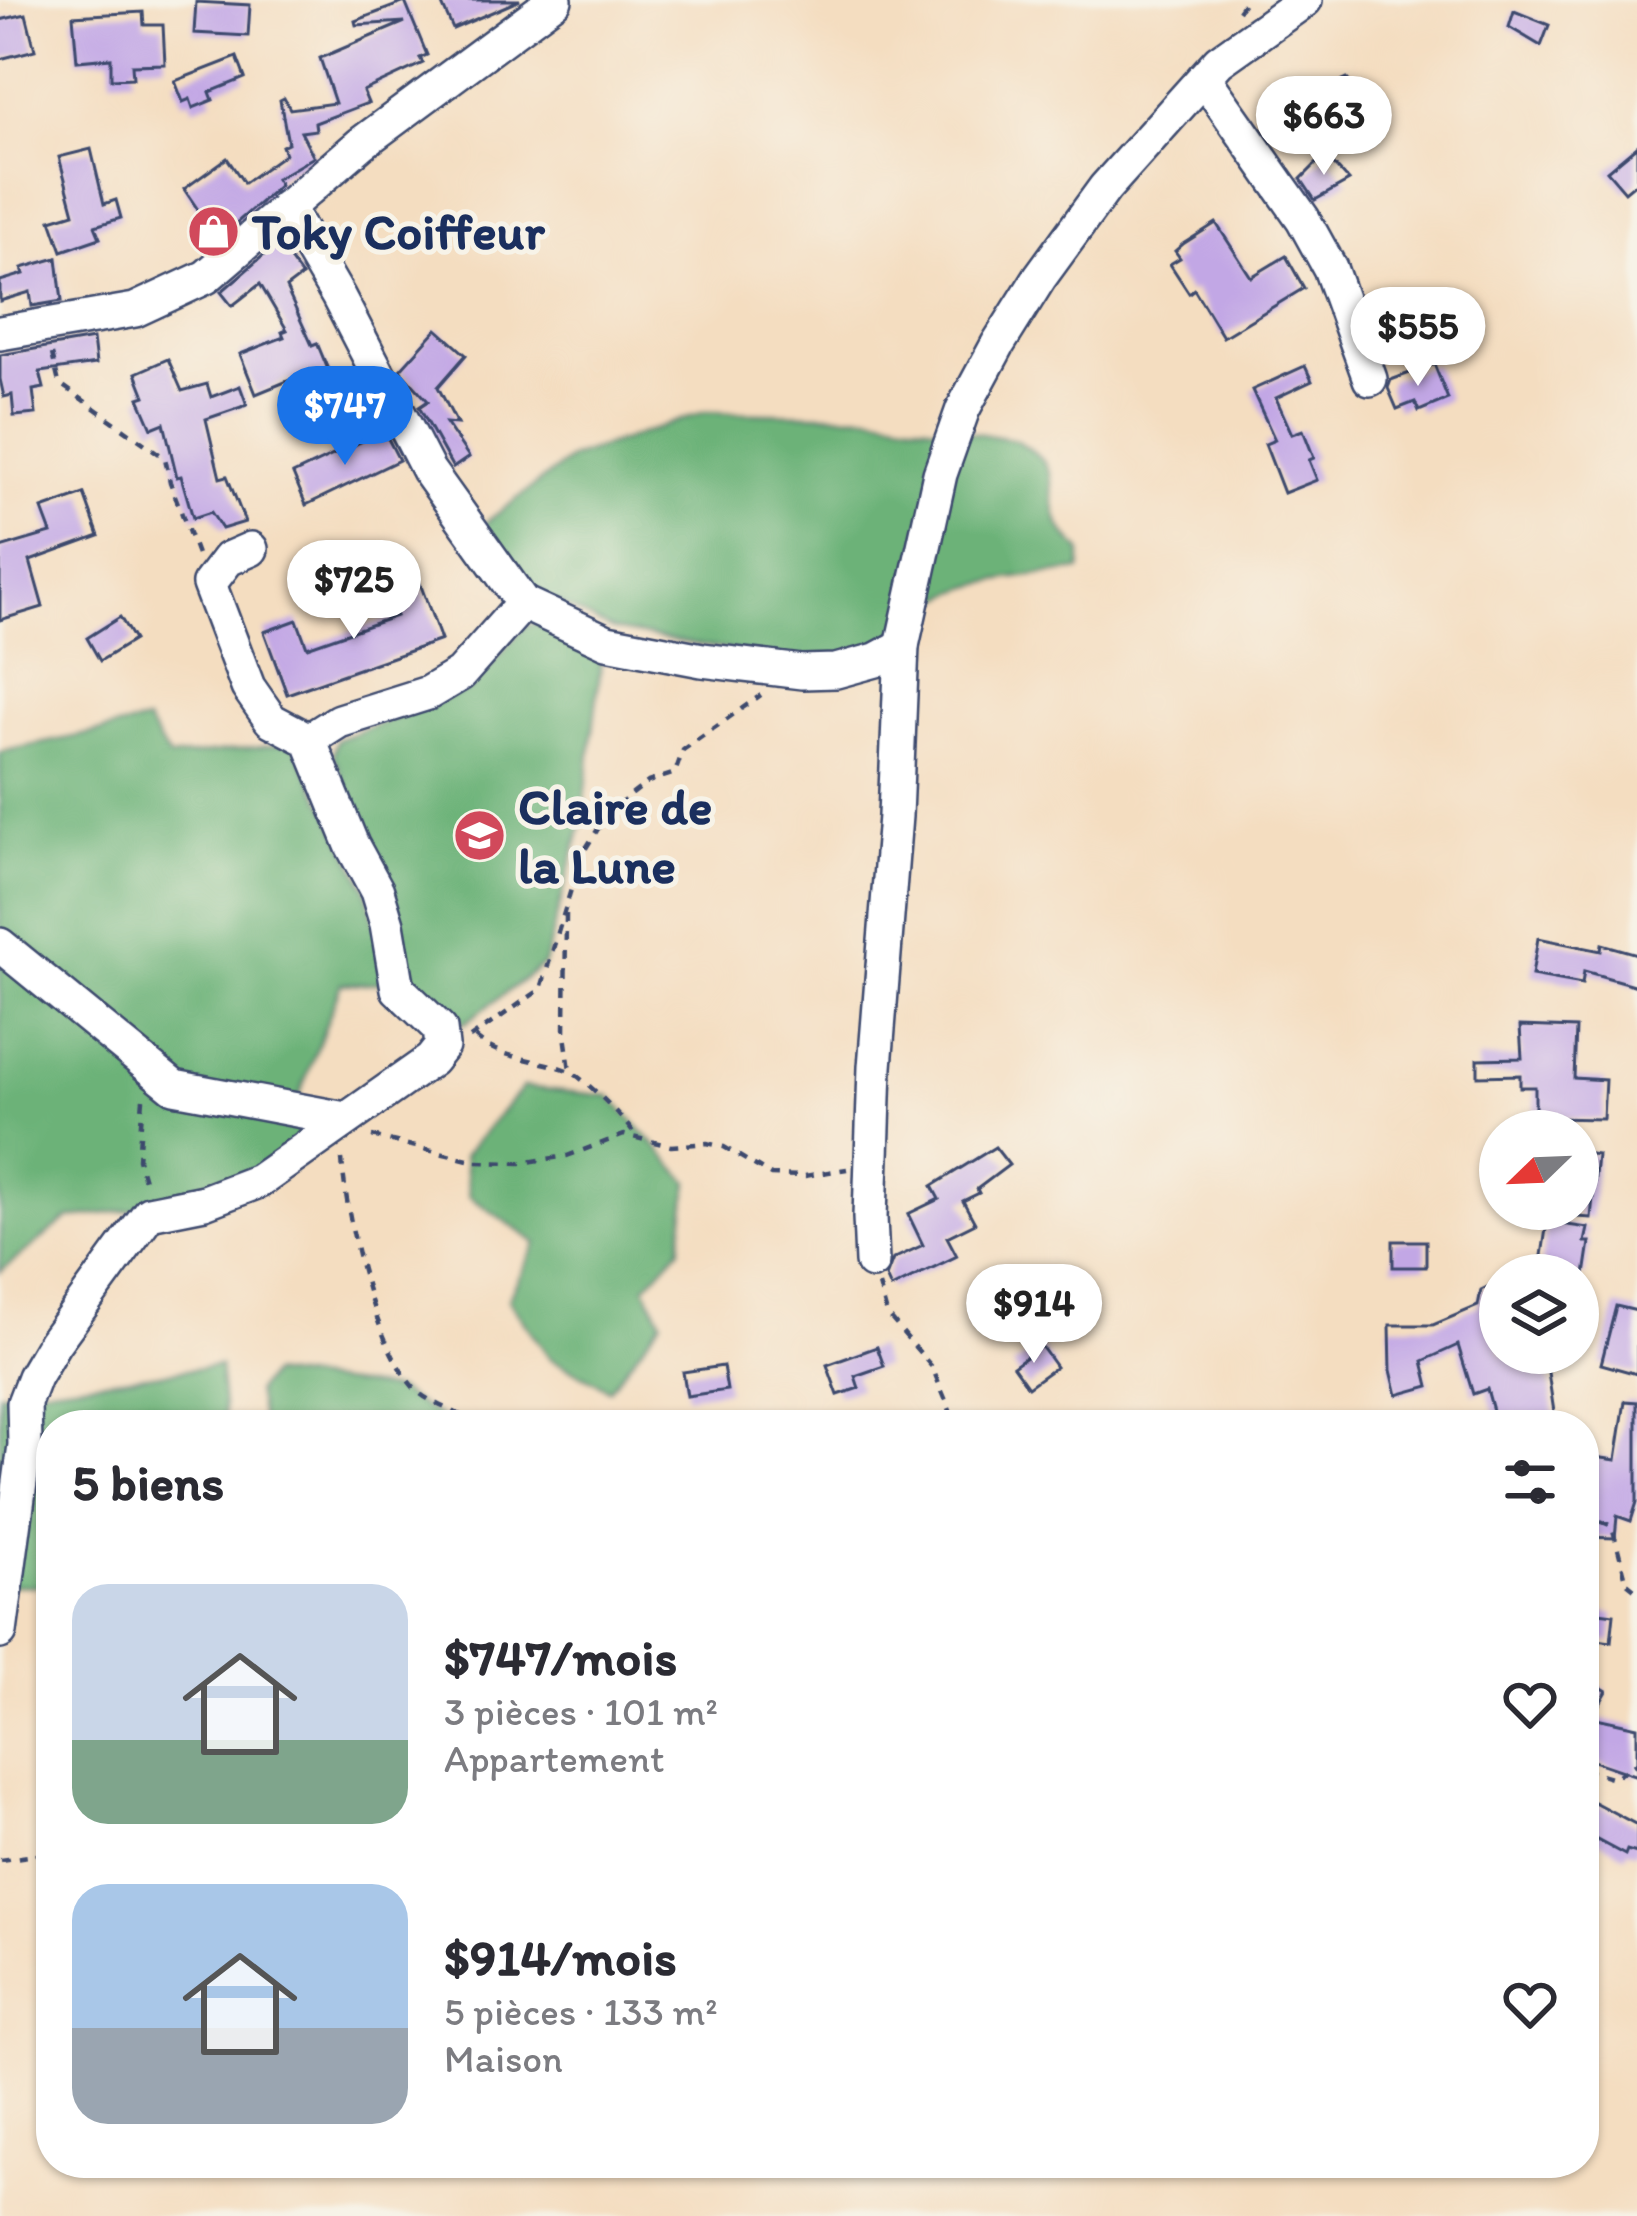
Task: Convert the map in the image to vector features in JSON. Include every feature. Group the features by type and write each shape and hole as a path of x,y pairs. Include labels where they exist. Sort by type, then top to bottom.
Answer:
{"street":[{"path":"1,331 135,310 206,278 362,142 556,0"},
{"path":"872,1262 875,1067 896,816 902,646 940,474 963,409 1040,277 1105,188 1219,61 1305,0"},
{"path":"1204,78 1303,219 1330,268 1370,380"},
{"path":"286,207 428,470 523,603 607,642 802,672 836,671 876,660 902,646"},
{"path":"0,1632 25,1445 24,1403 54,1343 149,1213 204,1202 260,1181 431,1060 442,1046 440,1029 398,989 376,891 309,740 271,720 248,687 209,584 228,559 251,549"},
{"path":"309,740 339,721 428,693 460,674 523,603"},
{"path":"0,945 174,1087 345,1120"}],"path":[{"path":"46,327 59,382 165,458 209,584"},
{"path":"442,1046 475,1037 541,989 581,856 608,813 648,782 675,772 683,750 772,687 802,672"},
{"path":"567,904 570,1070"},
{"path":"475,1037 488,1048 570,1070 619,1112 636,1137"},
{"path":"136,1058 144,1106 138,1159 149,1213"},
{"path":"451,1410 417,1392 391,1346 345,1204 345,1120 370,1135 476,1162 520,1163 567,1156 624,1135 671,1146 707,1143 771,1175 871,1165"},
{"path":"872,1262 887,1314 932,1367 950,1410"},
{"path":"1599,1520 1612,1526 1627,1583 1637,1591"},
{"path":"1599,1773 1614,1778 1637,1763"},
{"path":"0,1860 36,1855"}],"green space":[{"path":"704,412 870,415 1016,440 1047,467 1058,521 1081,551 1081,570 961,590 922,614 909,632 824,667 613,630 535,591 481,526 571,458"},
{"name":"Claire de la Lune","path":"540,622 592,643 601,663 582,823 544,964 464,1024 407,983 397,904 333,754 337,740 471,689 525,626"},
{"path":"147,722 169,758 293,743 366,887 389,982 341,984 294,1110 336,1124 279,1161 172,1204 67,1219 0,1272 0,752"},
{"path":"523,1087 610,1096 689,1182 680,1248 645,1287 662,1320 609,1389 550,1358 508,1299 537,1243 469,1196 464,1155"},
{"path":"219,1366 223,1410 36,1410 36,1586 0,1585 0,1393"},
{"path":"270,1374 396,1390 429,1410 259,1410 256,1391"}],"building":[{"path":"440,0 520,0 453,29"},
{"path":"196,2 250,5 248,36 194,33"},
{"path":"405,2 427,55 420,58 423,63 363,91 368,103 315,123 316,130 301,132 314,157 276,179 280,185 210,246 198,230 207,223 184,189 227,158 244,183 285,154 282,146 288,143 280,100 284,98 290,109 335,103 320,58 405,22 356,25 355,21"},
{"path":"1514,11 1549,25 1541,46 1509,27"},
{"path":"143,12 144,25 163,25 165,64 132,65 133,78 111,79 111,58 77,61 73,16"},
{"path":"26,14 35,50 0,59 0,20"},
{"path":"237,57 245,78 210,92 213,100 193,108 190,99 183,102 175,81"},
{"path":"1347,79 1359,93 1360,116 1336,126 1322,107 1320,92"},
{"path":"1637,146 1637,182 1625,192 1607,171"},
{"path":"91,149 104,204 116,200 121,218 95,226 100,238 62,251 51,220 74,213 59,157"},
{"path":"1325,155 1349,181 1315,200 1301,179"},
{"path":"1216,223 1251,277 1286,256 1304,288 1223,337 1194,289 1189,293 1170,264 1180,258 1175,251"},
{"path":"278,243 302,276 286,288 329,372 293,387 290,380 256,394 240,354 284,337 282,332 287,330 260,284 232,306 221,292"},
{"path":"57,258 62,301 32,306 30,292 0,301 0,281 24,274 22,268"},
{"path":"1438,290 1452,321 1430,330 1427,323 1379,343 1371,320"},
{"path":"437,329 466,355 438,387 457,424 446,423 469,457 453,468 419,407 428,401 400,370"},
{"path":"93,339 96,364 40,372 44,388 33,390 36,414 14,416 12,395 4,397 0,355"},
{"path":"168,359 182,391 207,384 211,397 240,386 247,405 206,419 220,478 227,476 245,522 222,529 211,512 193,518 164,423 152,428 139,398 145,396 136,373"},
{"path":"1434,364 1448,399 1419,411 1415,402 1397,409 1388,388 1391,380"},
{"path":"1305,366 1312,381 1276,398 1292,434 1303,430 1317,480 1284,493 1265,444 1275,440 1252,390"},
{"path":"384,431 399,460 306,505 293,474"},
{"path":"84,494 99,536 30,561 43,607 0,620 0,548 51,533 42,509"},
{"path":"418,578 441,640 287,694 264,632 297,620 307,647 396,616 386,590"},
{"path":"120,617 134,640 100,661 87,638"},
{"path":"1538,938 1601,951 1602,944 1637,954 1637,986 1584,971 1582,984 1532,975"},
{"path":"1520,1026 1576,1028 1574,1078 1605,1080 1603,1119 1599,1119 1599,1110 1535,1110 1535,1087 1520,1087 1520,1075 1478,1076 1478,1059 1522,1058"},
{"path":"995,1147 1009,1165 963,1201 975,1223 947,1237 957,1256 891,1288 886,1277 893,1259 923,1245 908,1214 939,1199 932,1186"},
{"path":"1546,1230 1588,1230 1588,1254 1542,1254"},
{"path":"1393,1241 1426,1241 1426,1267 1393,1267"},
{"path":"1052,1271 1069,1290 1048,1311 1030,1292"},
{"path":"1479,1301 1479,1374 1548,1374 1554,1410 1493,1410 1487,1389 1473,1394 1458,1345 1423,1361 1429,1386 1397,1395 1390,1325 1433,1325 1478,1306"},
{"path":"1616,1306 1637,1311 1637,1374 1601,1364"},
{"path":"1041,1346 1056,1367 1028,1387 1013,1366"},
{"path":"877,1347 884,1366 855,1376 859,1388 838,1395 827,1365"},
{"path":"723,1366 727,1390 687,1396 683,1372"},
{"path":"1625,1401 1637,1402 1637,1502 1631,1521 1617,1516 1615,1538 1599,1537 1599,1458 1616,1460"},
{"path":"1599,1612 1614,1614 1611,1642 1599,1640"},
{"path":"1599,1719 1637,1727 1637,1776 1599,1763"},
{"path":"1599,1805 1637,1825 1637,1853 1627,1850 1625,1855 1599,1841"}],"place":[{"name":"Toky Coiffeur","path":"213,231"},
{"name":"Claire de la Lune","path":"479,835"}]}
